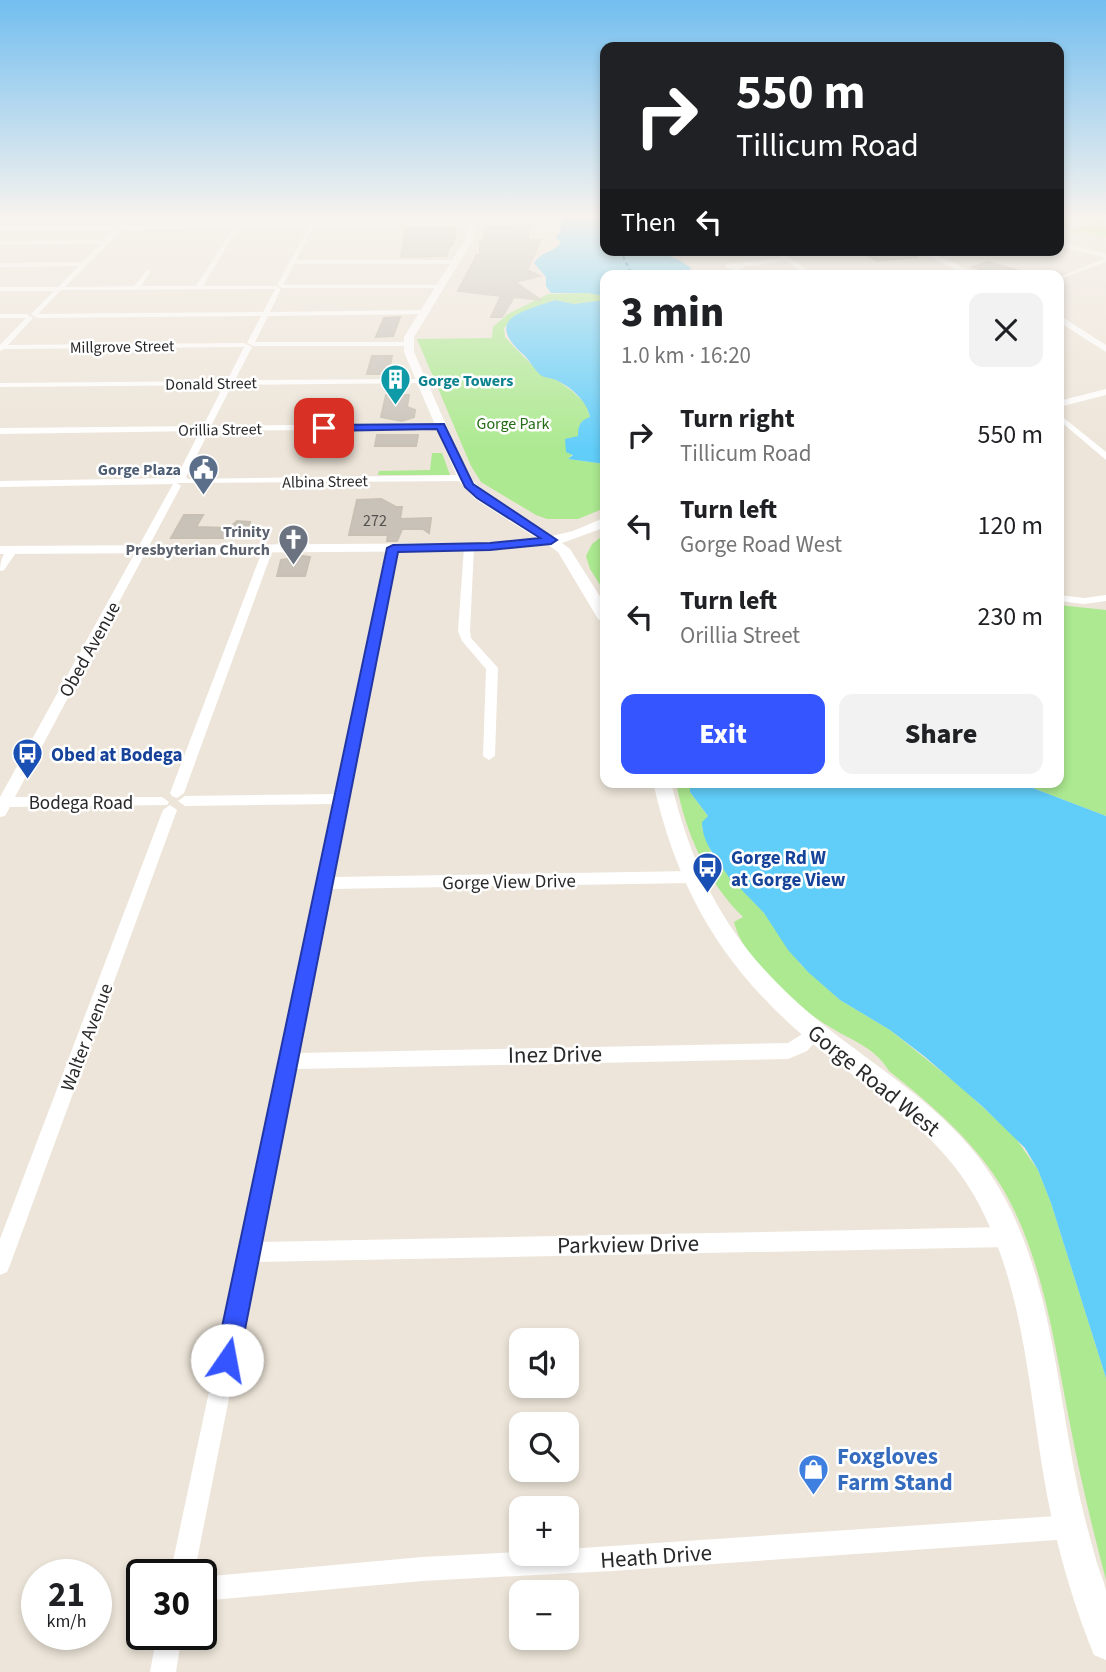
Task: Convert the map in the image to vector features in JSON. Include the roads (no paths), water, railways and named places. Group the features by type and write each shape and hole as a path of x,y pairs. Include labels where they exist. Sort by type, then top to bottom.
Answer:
{"main road":[{"path":"435,294 407,344 463,478 474,491 551,540 571,558 600,610"},
{"path":"1064,321 1104,346"},
{"path":"1064,403 1106,392"},
{"path":"511,515 561,528 600,523"},
{"path":"499,546 513,541 521,534 511,515"},
{"path":"6,550 469,548 551,540 600,524"},
{"path":"583,580 579,552 600,527"},
{"name":"Gorge Road West","path":"663,788 672,826 692,877 713,922 739,959 765,989 815,1033 897,1094 951,1144 981,1183 1007,1237 1030,1306 1070,1527 1106,1643"}],"street":[{"path":"1,348 55,294"},
{"name":"Obed Avenue","path":"2,806 143,550 276,294"},
{"path":"0,316 424,313"},
{"name":"Millgrove Street","path":"1,348 407,344"},
{"name":"Donald Street","path":"0,385 421,381"},
{"path":"1064,420 1106,457"},
{"name":"Orillia Street","path":"0,431 441,426"},
{"name":"Albina Street","path":"0,484 463,478"},
{"path":"184,1559 393,548"},
{"path":"469,548 464,631 466,639 492,668 489,756"},
{"name":"Walter Avenue","path":"0,1265 268,549"},
{"path":"0,568 6,550"},
{"path":"1064,599 1084,601 1106,598"},
{"name":"Bodega Road","path":"2,806 342,799"},
{"name":"Gorge View Drive","path":"326,883 692,877"},
{"name":"Inez Drive","path":"288,1061 788,1051 801,1046 815,1033"},
{"name":"Parkview Drive","path":"249,1252 1007,1237"},
{"name":"Heath Drive","path":"217,1588 422,1569 640,1557 1070,1527"},
{"path":"163,1672 167,1650"}],"water":[{"path":"555,300 574,304 600,301 600,463 568,459 573,455 566,452 565,439 578,436 580,424 590,417 586,406 568,387 539,374 512,343 507,333 511,318"},
{"path":"690,788 1033,788 1106,816 1106,1378 1051,1203 1038,1170 1025,1148 924,1056 890,1030 840,1000 808,972 788,950 764,913 732,883 705,839 702,822 708,816 690,792"}],"place":[{"name":"Gorge Towers","path":"395,407"},
{"name":"Gorge Plaza","path":"204,496"},
{"name":"Trinity Presbyterian Church","path":"293,567"},
{"name":"Obed at Bodega","path":"28,781"},
{"name":"Gorge Rd W at Gorge View","path":"708,895"},
{"name":"Foxgloves Farm Stand","path":"814,1496"}],"park label":[{"name":"Gorge Park","path":"513,423"}]}
